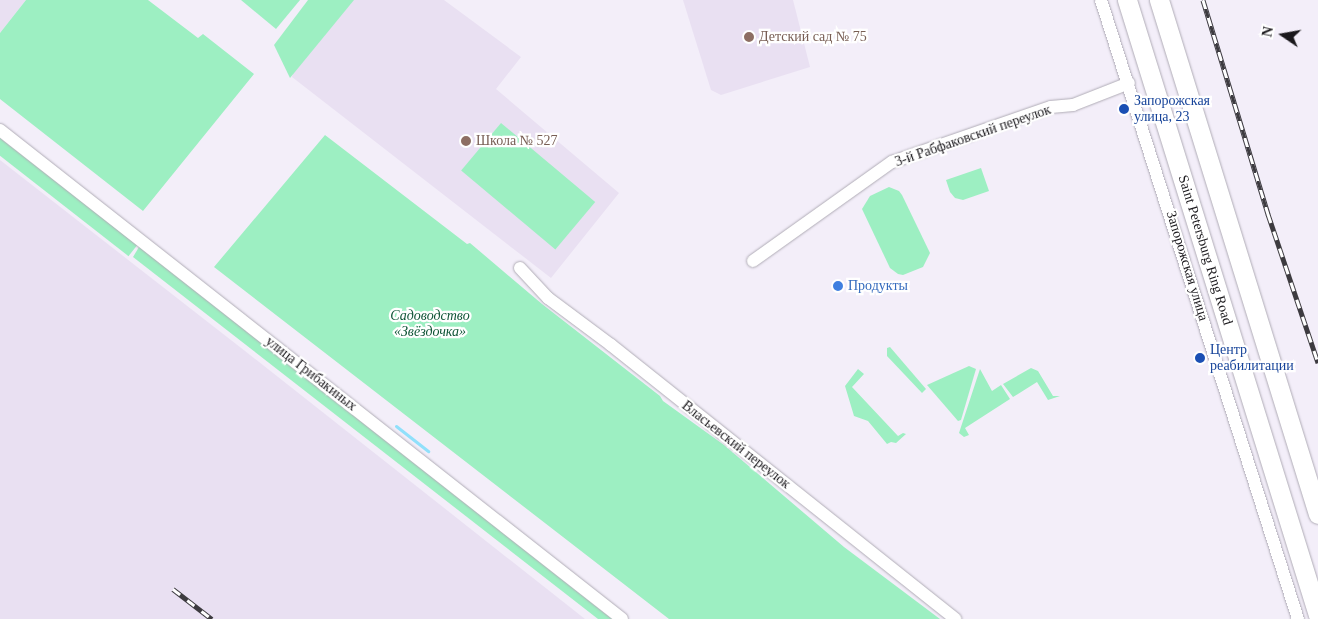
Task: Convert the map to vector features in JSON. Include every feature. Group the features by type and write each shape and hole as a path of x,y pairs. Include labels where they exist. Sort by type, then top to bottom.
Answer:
{"highway":[{"name":"Saint Petersburg Ring Road","path":"1127,0 1318,615"},
{"path":"1159,0 1318,514"}],"street":[{"name":"Запорожская улица","path":"1101,0 1129,83 1298,619"},
{"name":"3-й Рабфаковский переулок","path":"752,261 892,162 1051,108 1073,105 1129,83"},
{"name":"улица Грибакиных","path":"0,130 622,619"},
{"name":"Власьевский переулок","path":"520,268 548,298 611,345 955,619"}],"shaded area":[{"path":"0,0 26,0 0,33"},
{"name":"Школа № 527","path":"310,0 444,0 521,57 496,89 619,193 551,278 292,77"},
{"name":"Детский сад № 75","path":"683,0 793,0 810,67 721,95 711,90"},
{"path":"0,160 245,351 585,619 0,619"}],"green space":[{"path":"26,0 148,0 198,38 203,34 254,74 143,211 0,99 0,33"},
{"path":"241,0 300,0 276,29"},
{"path":"308,0 354,0 290,78 274,45"},
{"path":"501,123 595,202 555,250 461,170"},
{"name":"Садоводство «Звёздочка»","path":"325,135 467,244 470,243 542,304 660,396 663,401 724,445 844,547 940,619 669,619 214,267"},
{"path":"0,138 137,245 128,256 0,156"},
{"path":"981,168 989,191 963,200 955,198 950,192 946,180"},
{"path":"889,187 899,191 902,195 930,253 923,267 903,275 890,268 862,209 870,196"},
{"path":"139,247 612,619 598,619 133,257"},
{"path":"890,347 926,389 922,393 887,356 887,348"},
{"path":"969,366 976,369 961,420 958,421 927,385"},
{"path":"1031,368 1038,371 1053,396 1060,396 1048,400 1037,382 1013,397 1003,384"},
{"path":"858,369 864,374 852,387 898,436 903,433 906,434 896,443 891,442 887,444 868,421 854,416 845,386"},
{"path":"980,369 992,391 1001,385 1010,399 965,428 969,435 964,437 959,433"}],"waterway":[{"path":"396,426 428,451"}],"railway":[{"path":"1203,0 1268,214 1318,363"},
{"path":"173,589 212,619"}],"place":[{"name":"Детский сад № 75","path":"749,37"},
{"name":"Запорожская улица, 23","path":"1124,109"},
{"name":"Школа № 527","path":"466,141"},
{"name":"Продукты","path":"838,286"},
{"name":"Центр реабилитации","path":"1200,358"}]}
